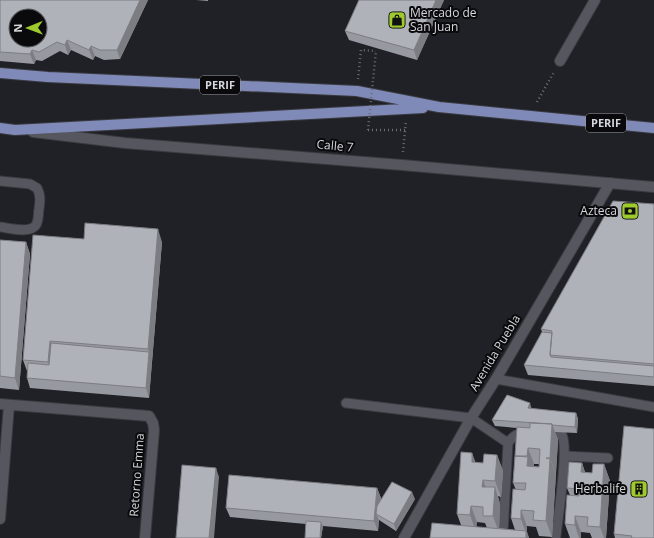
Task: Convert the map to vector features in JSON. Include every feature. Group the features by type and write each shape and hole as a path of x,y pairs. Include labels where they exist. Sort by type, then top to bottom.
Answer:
{"main road":[{"name":"Calle 7","path":"0,74 357,91 439,107 654,128"},
{"name":"Calle 7","path":"0,128 15,130 439,107"}],"street":[{"path":"560,61 595,0"},
{"name":"Calle 7","path":"15,130 125,143 654,187"},
{"name":"Avenida Puebla","path":"404,538 471,418 496,379 610,183"},
{"path":"0,519 5,405"},
{"name":"Retorno Emma","path":"5,405 149,416 153,423 154,430 145,538"}],"lane":[{"path":"0,181 30,184 37,188 40,197 38,220 36,225 31,229 26,230 0,227"},
{"path":"496,379 654,408"},
{"path":"346,403 471,418 508,443"},
{"path":"503,533 508,443 514,436 521,434 562,435 564,439 564,456 556,536"},
{"path":"564,456 608,458"}],"path":[{"path":"357,91 361,50 376,51 368,130 405,130"},
{"path":"530,116 560,61"},
{"path":"402,165 406,109"}],"building":[{"path":"0,0 140,0 117,50 100,50 91,46 89,50 67,40 65,45 57,42 48,47 48,8 8,8 8,48 46,48 39,52 32,50 30,54 0,52"},
{"name":"Mercado de San Juan","path":"359,0 436,0 414,50 345,31"},
{"path":"613,201 654,204 654,364 550,355 552,331 541,329"},
{"path":"85,223 158,229 148,349 50,341 48,362 23,360 33,235 84,239"},
{"path":"0,240 26,242 15,378 0,376"},
{"path":"542,332 552,333 551,357 654,366 654,377 524,365"},
{"path":"51,343 149,352 146,388 27,378 28,363 49,365"},
{"path":"507,395 530,403 528,408 576,413 575,427 492,420"},
{"path":"530,423 552,424 550,458 546,458 550,459 546,521 533,520 534,511 521,510 521,519 511,518 513,489 525,490 526,483 513,483 517,427 530,428","holes":["528,448 540,449 539,467 527,466 528,457 515,456 527,456"]},
{"name":"Herbalife","path":"624,426 654,429 654,538 631,538 632,536 614,534"},
{"path":"461,452 472,453 472,462 483,463 484,454 497,455 495,481 483,480 482,487 495,487 493,516 483,516 483,507 471,506 470,515 457,514"},
{"path":"569,462 582,463 581,472 592,473 593,464 604,464 600,527 587,526 588,517 575,516 575,525 565,524 567,495 579,496 579,489 567,488"},
{"path":"182,465 216,468 209,538 176,538"},
{"path":"229,475 377,488 374,521 226,508"},
{"path":"392,482 412,492 394,524 376,514 377,506"},
{"path":"306,521 321,522 320,538 305,538"},
{"path":"432,523 526,531 526,538 430,538"}],"place":[{"name":"Mercado de San Juan","path":"397,20"},
{"name":"Azteca","path":"630,211"},
{"name":"Herbalife","path":"639,489"}]}
